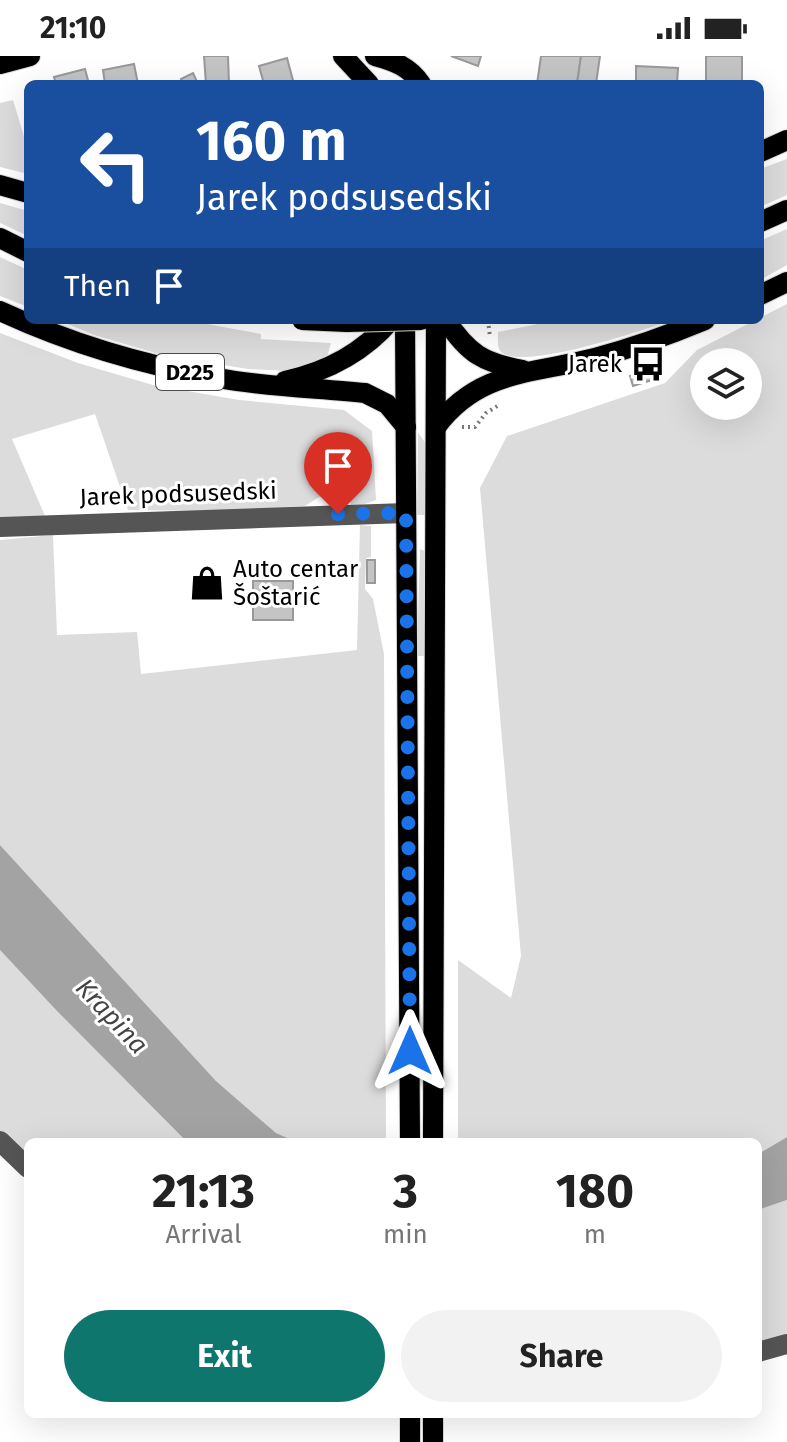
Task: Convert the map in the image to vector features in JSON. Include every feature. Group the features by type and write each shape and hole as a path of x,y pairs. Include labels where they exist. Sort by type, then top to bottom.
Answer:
{"main road":[{"path":"0,64 30,56"},
{"path":"343,56 365,80"},
{"path":"375,56 401,64 418,80"},
{"path":"764,150 787,140"},
{"path":"0,185 24,192"},
{"path":"764,220 787,210"},
{"path":"0,238 24,250"},
{"path":"764,293 787,282"},
{"name":"D225","path":"0,311 24,322"},
{"name":"D225","path":"28,324 111,352 219,378 365,393 387,404 406,422"},
{"path":"270,385 309,376 344,361 368,344 387,324"},
{"path":"393,324 421,375 436,427"},
{"path":"405,324 410,1138"},
{"path":"406,422 442,324"},
{"path":"447,324 479,357 494,365 527,371"},
{"path":"436,427 454,405 497,380 595,358 693,324"},
{"path":"433,1138 436,341"},
{"path":"410,1418 410,1442"},
{"path":"433,1418 433,1442"}],"lane":[{"name":"Jarek podsusedski","path":"0,527 406,513"},
{"path":"0,1141 24,1164"},
{"path":"762,1351 787,1344"}],"path":[{"path":"489,324 492,347"},
{"path":"462,427 475,427 486,413 503,402"}],"shaded area":[{"path":"13,100 24,137 24,173 0,167 0,103"},
{"path":"787,159 787,195 764,205 764,168"},
{"path":"0,203 24,210 24,234 0,223"},
{"path":"787,229 787,265 764,278 764,239"},
{"path":"0,257 24,268 24,305 0,296"},
{"path":"787,304 787,1137 762,1152 762,1138 458,1138 458,960 511,998 521,956 480,488 507,436 665,383 690,357 690,420 762,420 762,348 701,348 748,324 764,324 764,316"},
{"path":"68,324 207,324 261,334 261,339 331,343 326,361 289,371 248,369 162,355"},
{"path":"538,324 661,324 584,347 531,357 512,356 500,351 498,332"},
{"path":"0,333 78,363 153,385 239,400 344,410 372,431 376,500 359,506 351,505 349,491 319,497 305,506 216,511 128,510 95,414 12,439 45,516 0,517"},
{"path":"418,433 425,442 425,515 417,515"},
{"path":"360,525 371,526 371,557 366,558 365,589 373,599 384,654 386,1138 288,1138 276,1133 216,1081 0,845 0,540 53,535 57,635 137,632 141,674 357,650"},
{"path":"420,549 425,551 424,656 417,656"},
{"path":"0,950 183,1138 24,1138 24,1160 0,1137"},
{"path":"787,1200 787,1336 762,1345 762,1209"}],"water":[{"name":"Krapina","path":"0,845 216,1081 276,1133 288,1138 183,1138 0,950"},
{"path":"787,1137 787,1200 762,1209 762,1152"}],"building":[{"path":"204,56 228,56 229,80 206,80"},
{"path":"451,56 481,56 478,66"},
{"path":"541,56 581,56 578,80 538,80"},
{"path":"581,56 600,56 597,80 578,80"},
{"path":"706,56 742,56 742,80 706,80"},
{"path":"287,58 293,80 263,80 259,66"},
{"path":"134,64 137,80 104,80 103,70"},
{"path":"636,66 678,68 677,80 636,80"},
{"path":"85,69 88,80 55,80 54,77"},
{"path":"193,73 196,80 181,80"},
{"path":"649,370 652,380 633,386 630,376"},
{"path":"367,560 375,560 375,583 367,583"},
{"path":"253,581 293,581 293,620 253,620"}],"place":[{"name":"Jarek","path":"648,364"},
{"name":"Auto centar Šoštarić","path":"207,583"}],"route":[{"path":"338,514 406,513 410,1051"}]}
